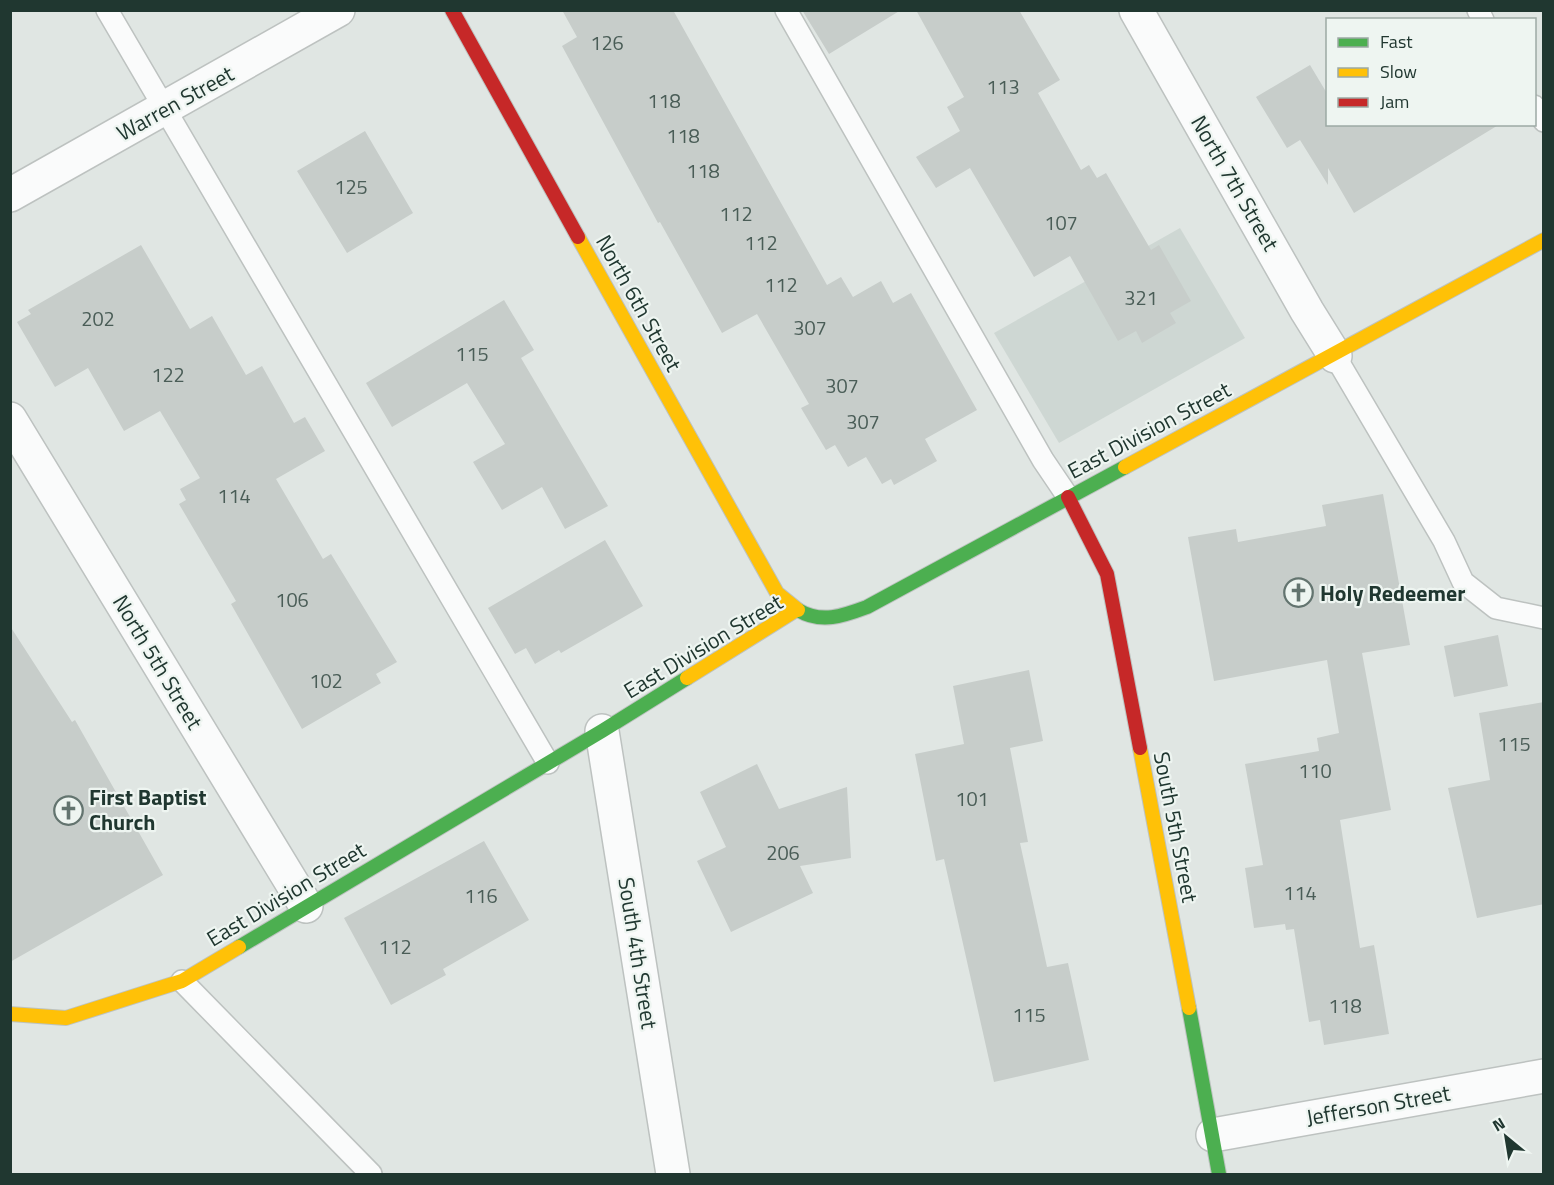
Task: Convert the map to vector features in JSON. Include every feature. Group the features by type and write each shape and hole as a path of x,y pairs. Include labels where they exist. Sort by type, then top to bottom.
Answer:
{"street":[{"name":"Warren Street","path":"10,195 338,10"},
{"name":"North 6th Street","path":"453,10 777,592 796,610"},
{"name":"North 7th Street","path":"1136,10 1335,356"},
{"name":"East Division Street","path":"10,1014 66,1018 182,981 602,731 796,610 811,617 834,619 867,607 1068,497 1335,356 1544,240"},
{"name":"North 5th Street","path":"10,419 306,906"},
{"name":"South 5th Street","path":"1068,497 1107,574 1219,1174"},
{"name":"South 4th Street","path":"602,731 673,1174"},
{"name":"Jefferson Street","path":"1213,1134 1544,1076"}],"lane":[{"path":"107,10 548,763"},
{"path":"786,10 1043,460 1068,497"},
{"path":"1335,356 1444,541 1463,582 1496,608 1544,618"},
{"path":"182,981 371,1174"}],"shaded area":[{"path":"1180,228 1245,338 1059,443 994,333"}],"building":[{"path":"562,10 673,10 827,285 841,277 853,297 881,281 893,303 911,293 977,410 925,439 937,461 894,485 891,479 882,484 866,457 848,467 835,445 826,450 801,408 809,404 757,314 722,333 660,222 658,223 562,46 577,37"},
{"path":"802,10 901,10 829,54"},
{"path":"916,10 1019,10 1060,80 1038,93 1081,170 1089,165 1097,178 1106,173 1151,250 1159,245 1191,301 1170,313 1176,323 1142,343 1136,331 1118,341 1070,256 1034,277 970,168 936,188 916,157 960,131 947,107 964,97"},
{"path":"1310,65 1326,92 1326,126 1497,126 1354,213 1328,168 1328,185 1300,140 1287,148 1256,97"},
{"path":"365,131 413,213 347,253 297,171"},
{"path":"141,245 190,329 212,316 246,375 262,366 294,423 305,417 325,451 276,479 323,559 331,554 397,662 376,674 381,683 302,729 231,604 236,601 179,504 186,500 180,489 200,478 160,411 124,431 88,368 55,387 17,322 31,314 28,310"},
{"path":"504,300 534,350 521,358 608,506 565,529 542,487 502,510 473,462 505,444 467,383 392,427 366,383"},
{"path":"1383,494 1410,645 1362,653 1391,810 1340,820 1360,948 1374,945 1389,1034 1324,1045 1320,1020 1309,1022 1294,929 1286,930 1285,924 1254,928 1245,868 1263,865 1245,764 1319,751 1317,738 1339,733 1327,660 1214,681 1188,537 1236,529 1238,542 1326,526 1322,505"},
{"path":"605,540 643,606 561,653 559,650 535,664 526,648 515,654 488,608"},
{"name":"First Baptist Church","path":"10,626 72,722 75,720 163,875 10,962"},
{"path":"1498,635 1508,686 1454,697 1444,646"},
{"path":"1029,670 1043,741 1010,748 1028,842 1020,843 1047,967 1068,963 1089,1060 994,1082 944,859 936,861 915,754 964,744 953,686"},
{"path":"1544,702 1544,904 1477,918 1448,788 1490,780 1479,713"},
{"path":"757,764 779,809 847,787 851,858 800,866 813,893 731,932 697,861 726,847 700,792"},
{"path":"484,841 529,920 443,969 446,975 391,1005 344,918"}],"traffic: fast":[{"path":"798,610 824,618 841,616 867,607 1125,467"},
{"path":"239,947 687,678"},
{"path":"1189,1008 1219,1174"}],"traffic: slow":[{"path":"578,237 777,593 798,610"},
{"path":"1125,467 1544,240"},
{"path":"687,678 796,610"},
{"path":"1140,748 1189,1008"},
{"path":"10,1014 66,1018 182,981 239,947"}],"traffic: jam":[{"path":"452,10 578,237"},
{"path":"1068,497 1107,574 1140,748"}],"place":[{"name":"Holy Redeemer","path":"1299,593"},
{"name":"First Baptist Church","path":"68,810"}]}
